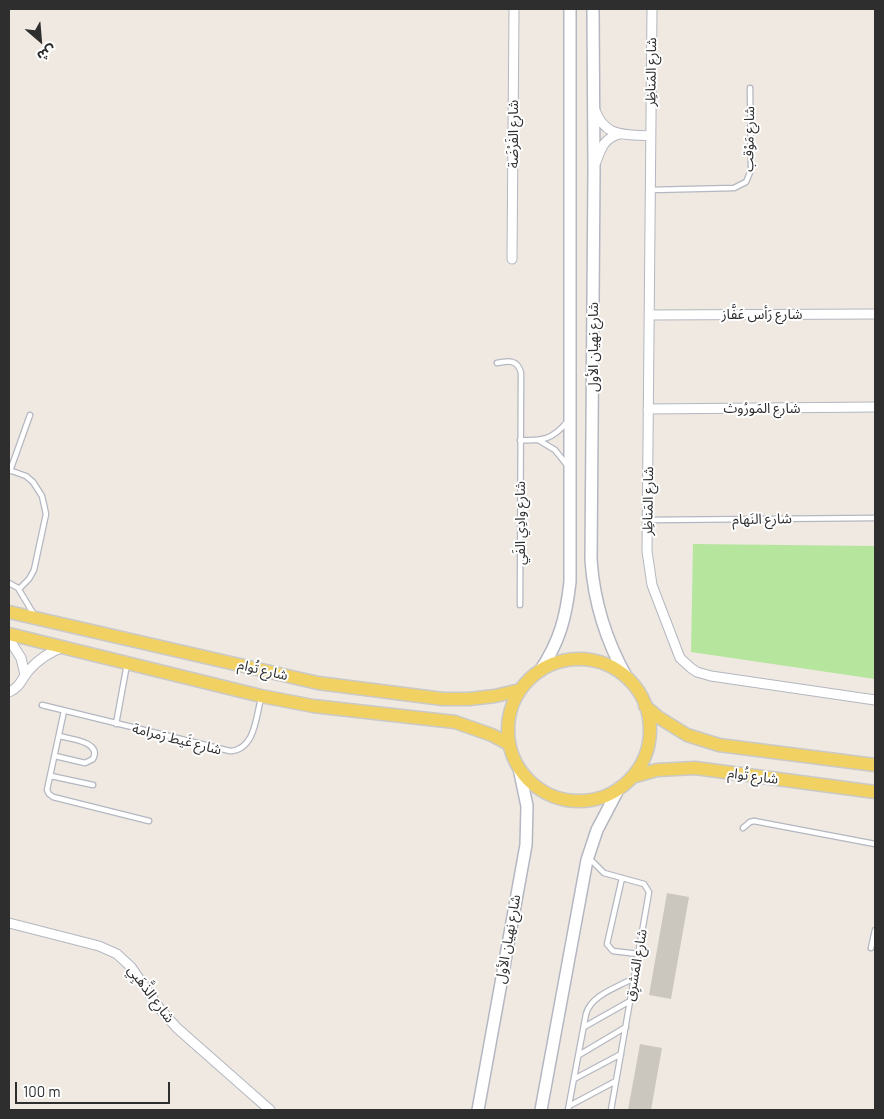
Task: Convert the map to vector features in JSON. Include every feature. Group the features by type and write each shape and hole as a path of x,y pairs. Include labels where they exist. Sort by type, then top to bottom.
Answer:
{"main road":[{"name":"شارع نهيان الأول","path":"540,671 559,638 565,620 570,562 570,9"},
{"name":"شارع نهيان الأول","path":"593,9 592,580 601,621 611,647 627,678"},
{"name":"شارع تُوام","path":"9,612 318,683 443,699 478,698 520,690"},
{"name":"شارع تُوام","path":"9,634 261,696 314,706 455,722 474,727 509,744"},
{"path":"585,660 608,665 627,678 635,686 645,706 650,727 644,758 632,776 619,788 607,795 594,799 568,800 543,791 532,783 519,768 509,744 509,716 520,690 540,671 561,662 585,660"},
{"name":"شارع تُوام","path":"645,706 686,735 719,745 875,766"},
{"name":"شارع نهيان الأول","path":"478,1110 526,845 527,806 519,768"},
{"name":"شارع تُوام","path":"632,776 657,770 695,768 875,792"},
{"path":"541,1110 588,856 600,822 619,788"}],"street":[{"name":"شارع الفَرْضَة","path":"512,259 514,9"},
{"name":"شارع المَناظِر","path":"652,9 647,551 652,584 680,658 697,672 712,676 875,700"},
{"path":"593,103 603,126 611,131 620,134 650,136"},
{"path":"594,170 602,146 608,139 620,134"},
{"name":"شارع رَأس عَفَّاز","path":"648,315 875,314"},
{"name":"شارع المَورُوث","path":"648,409 875,408"},
{"path":"9,639 21,658 25,675"},
{"path":"9,692 18,686 25,675 42,658 63,647"},
{"name":"شارع الذَّهَبِي","path":"9,923 99,946 117,954 131,967 160,1009 177,1028 270,1110"}],"lane":[{"name":"شارع مَوْقب","path":"650,190 734,188 746,182 751,170 750,88"},
{"name":"شارع وادِي الفَي","path":"497,362 512,361 517,364 520,370 520,605"},
{"path":"20,589 34,570 46,514 42,496 33,482 26,476 10,471 30,415"},
{"path":"540,441 560,430 570,419"},
{"path":"520,440 540,441 555,450 570,469"},
{"name":"شارع النَهام","path":"648,520 875,518"},
{"path":"9,583 16,585 20,589 25,602 37,618"},
{"name":"شارع غَيط رَمرامة","path":"116,724 128,662"},
{"name":"شارع غَيط رَمرامة","path":"42,706 225,751 234,751 243,748 249,741 261,696"},
{"path":"64,711 47,790 51,796 149,821"},
{"path":"55,756 85,762 91,761 94,757 95,751 92,746 59,736"},
{"path":"50,776 93,785"},
{"path":"743,828 754,821 875,844"},
{"name":"شارع المَشرِق","path":"588,856 604,872 641,882 649,892 612,1110"},
{"path":"622,878 607,944 613,951 638,954"},
{"path":"871,948 875,930"},
{"path":"568,1108 587,1010 592,1002 634,978"},
{"path":"584,1028 630,1001"},
{"path":"579,1055 626,1028"},
{"path":"574,1079 621,1054"},
{"path":"568,1108 616,1081"}],"green space":[{"path":"693,544 875,546 875,679 691,652"}],"building":[{"path":"667,893 689,897 671,999 649,995"},
{"path":"640,1044 662,1048 651,1110 628,1110"}]}
